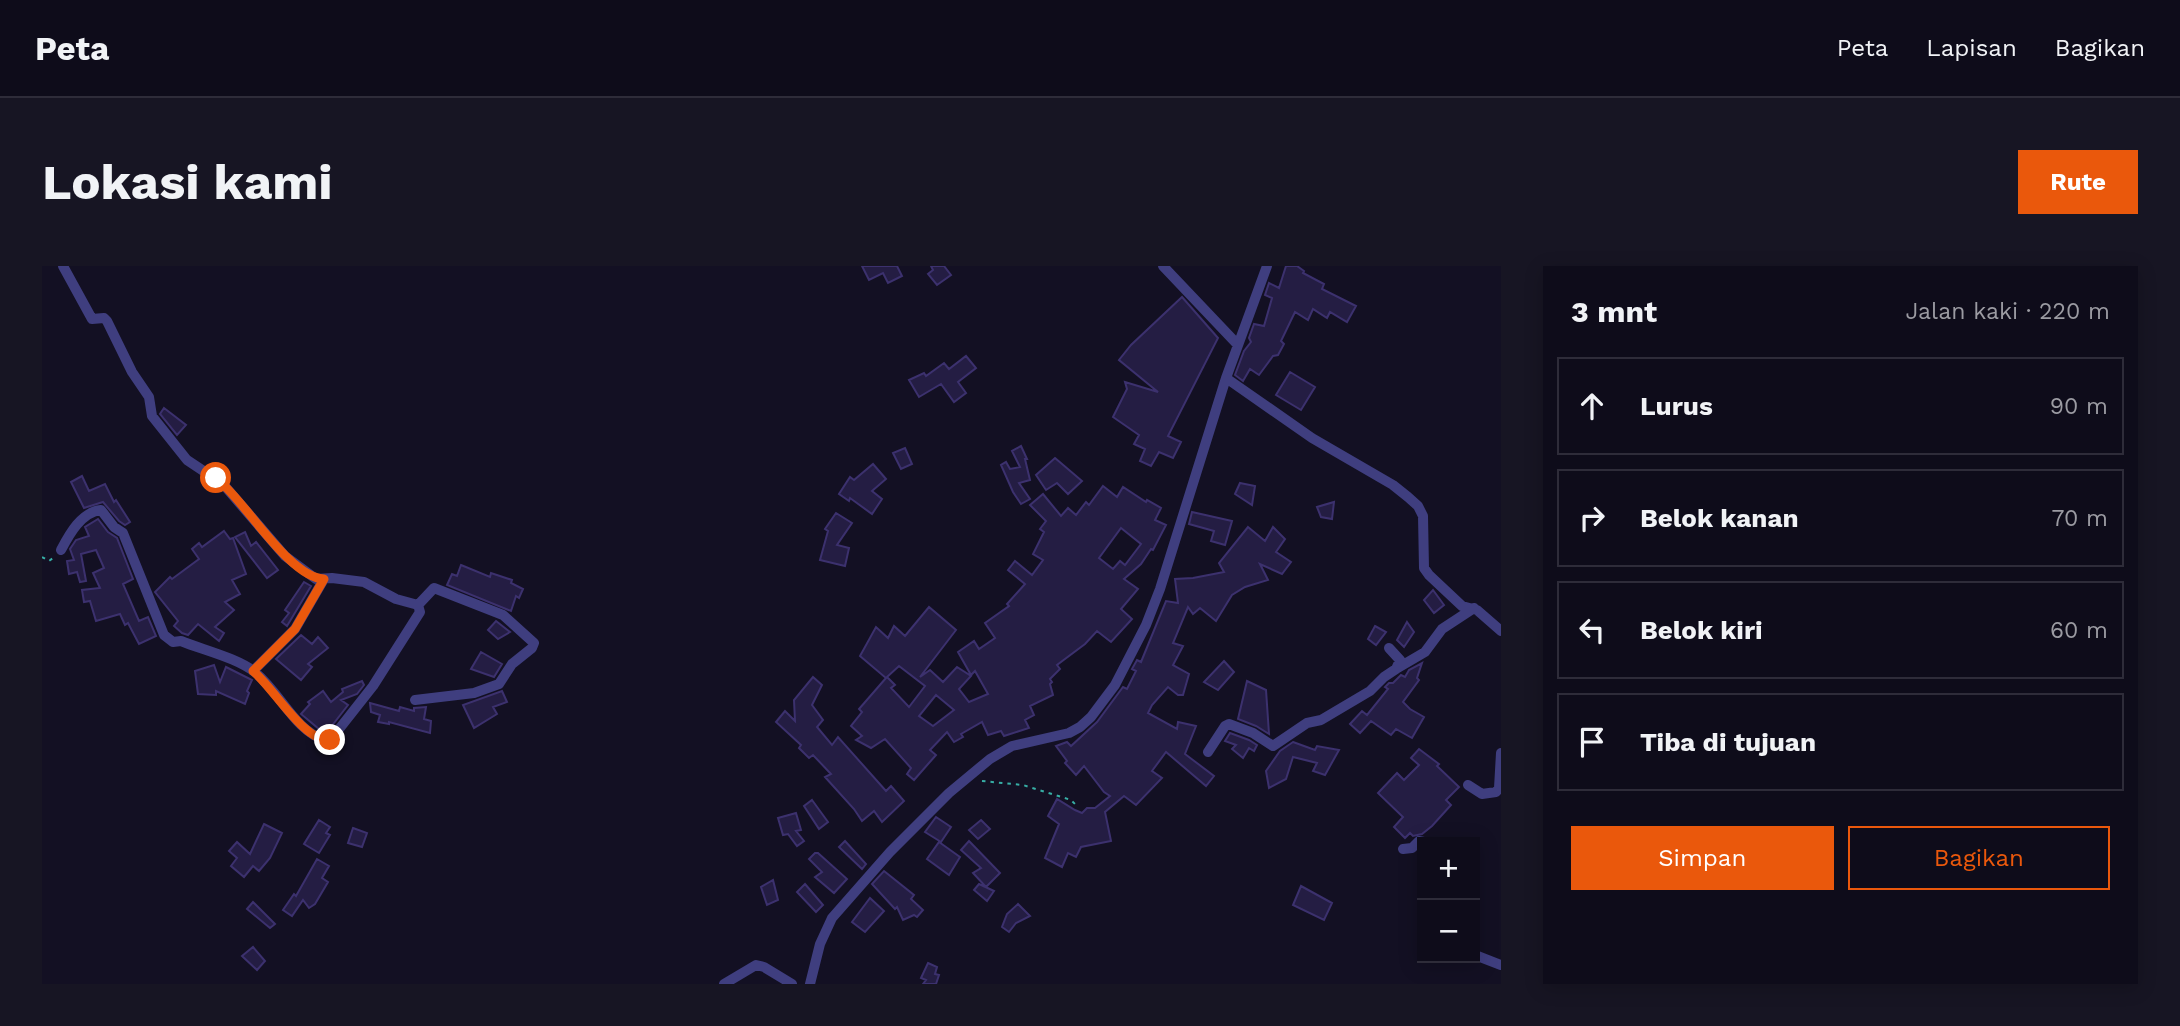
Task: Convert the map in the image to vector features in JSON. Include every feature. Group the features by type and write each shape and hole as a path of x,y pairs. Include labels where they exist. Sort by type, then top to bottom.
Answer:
{"street":[{"path":"63,266 92,319 104,318 107,321 132,372 149,397 152,416 187,460 223,484 285,556 313,577 364,583 396,599 418,605"},
{"path":"1163,266 1238,345"},
{"path":"810,984 820,944 832,918 890,852 964,779 1013,746 1069,733 1080,727 1115,685 1146,625 1160,589 1226,378 1266,266"},
{"path":"1226,378 1312,438 1393,485 1418,506 1423,516 1424,568 1462,606 1474,608 1501,631"},
{"path":"61,550 74,526 95,510 100,510 116,529 123,533 164,635 173,642 181,641 253,671 270,685 308,733 328,741 376,682 420,612 418,605"},
{"path":"253,671 295,629 324,579"},
{"path":"415,700 474,693 499,684 512,664 534,646 532,640 503,615 438,588 432,590 418,605"},
{"path":"1208,752 1229,724 1274,745 1307,723 1321,720 1370,691 1384,677 1425,652 1442,629 1474,608"},
{"path":"1389,648 1399,660 1396,669"},
{"path":"1468,785 1482,794 1496,792 1499,788 1501,753"},
{"path":"1403,849 1412,848 1417,843"},
{"path":"1480,958 1501,965"},
{"path":"724,984 756,965 792,984"}],"path":[{"path":"964,779 1023,785 1071,800 1075,804"}],"building":[{"path":"862,266 897,266 902,276 888,283 883,273 869,280"},
{"path":"931,266 944,266 951,275 937,285 928,274 933,270"},
{"path":"1286,266 1297,266 1303,273 1324,284 1322,289 1356,306 1347,322 1330,312 1327,318 1313,309 1308,320 1295,312 1281,341 1284,344 1278,355 1273,356 1259,375 1250,369 1243,381 1235,375 1244,351 1251,342 1249,338 1254,324 1264,326 1272,298 1265,295 1269,283 1279,288"},
{"path":"1182,297 1218,338 1168,436 1181,442 1173,458 1159,452 1151,466 1140,461 1145,449 1134,444 1139,435 1113,417 1127,389 1125,382 1158,392 1119,360 1131,345"},
{"path":"966,356 976,368 958,382 966,393 954,402 941,384 919,397 909,380 924,373 926,376 944,363 949,369"},
{"path":"1290,372 1315,387 1301,410 1276,395"},
{"path":"164,408 186,425 177,435 160,414"},
{"path":"1021,446 1027,459 1030,480 1019,483 1030,499 1021,504 1001,465 1006,462 1010,469 1020,467 1012,451"},
{"path":"905,448 912,464 901,469 893,453"},
{"path":"1055,458 1082,481 1068,494 1057,483 1046,490 1036,475"},
{"path":"873,464 886,479 872,491 882,499 872,514 850,498 849,501 839,494 850,477 854,480"},
{"path":"82,476 89,491 105,484 114,502 116,500 130,522 125,525 119,521 103,502 84,508 71,482"},
{"path":"1240,483 1255,486 1252,505 1235,494"},
{"path":"1103,486 1117,497 1123,487 1161,508 1155,520 1166,525 1153,550 1151,549 1141,564 1124,579 1138,589 1121,609 1132,619 1111,642 1097,631 1085,644 1057,665 1060,669 1050,679 1053,695 1030,706 1034,715 1025,720 1029,728 1004,736 1001,731 988,735 982,722 961,734 963,737 954,742 947,732 930,750 936,755 914,780 907,774 911,768 885,739 871,748 856,740 862,736 851,726 862,712 859,709 886,678 860,656 876,627 888,638 894,626 905,636 929,607 956,630 920,677 930,670 943,682 957,667 971,676 959,689 969,702 988,694 975,671 971,675 958,652 974,641 979,649 995,638 985,623 1009,606 1007,604 1025,584 1008,570 1015,561 1032,575 1043,560 1033,554 1044,532 1040,529 1046,521 1030,505 1043,494 1061,516 1068,508 1076,515 1086,502 1089,505","holes":["1121,528 1141,544 1125,565 1120,561 1113,569 1099,558","899,666 925,686 909,707 891,688 895,685 887,677","936,695 954,710 933,726 919,716"]},
{"path":"1334,502 1332,519 1321,517 1317,507"},
{"path":"1192,512 1232,521 1225,545 1211,541 1214,531 1189,524"},
{"path":"836,513 852,523 837,545 849,548 845,566 820,560 828,531 825,529"},
{"path":"98,519 108,532 117,538 133,579 123,584 139,621 148,617 156,636 139,644 120,614 96,621 90,601 84,602 82,590 100,588 93,573 104,568 96,550 81,554 86,581 80,582 77,572 69,574 67,561 74,560 70,549 76,540 89,536 85,527"},
{"path":"1248,527 1265,541 1273,527 1285,539 1276,552 1291,562 1282,574 1260,564 1268,580 1245,587 1232,595 1216,621 1200,608 1193,614 1188,607 1173,643 1183,646 1173,665 1189,674 1183,695 1178,695 1168,687 1148,713 1177,729 1178,722 1196,726 1185,754 1214,776 1206,786 1166,752 1152,771 1162,778 1136,805 1124,796 1105,812 1111,841 1081,847 1076,857 1068,853 1062,867 1045,858 1059,824 1048,816 1057,799 1082,813 1087,808 1095,808 1110,796 1084,766 1076,775 1065,763 1067,761 1056,746 1067,742 1071,746 1097,722 1123,687 1127,689 1136,671 1132,669 1137,660 1141,662 1166,601 1178,603 1175,579 1224,572 1219,563"},
{"path":"224,531 230,539 233,538 246,574 232,580 240,594 225,602 234,610 215,627 224,633 219,641 198,624 188,635 182,633 174,626 178,621 155,592 170,577 172,579 199,559 192,549 199,543 202,547"},
{"path":"245,532 251,546 256,542 278,570 267,578 235,537"},
{"path":"461,565 490,577 491,573 512,580 511,583 523,589 519,598 516,596 511,611 447,585 452,574 457,576"},
{"path":"304,582 311,586 287,626 282,622 289,613 285,610"},
{"path":"1433,590 1444,605 1434,613 1424,600"},
{"path":"496,621 510,632 498,639 488,630"},
{"path":"1407,622 1414,632 1404,647 1397,640"},
{"path":"1375,626 1386,632 1376,645 1368,639"},
{"path":"301,635 312,644 318,637 328,648 308,664 312,667 301,680 276,659"},
{"path":"481,652 502,664 494,677 471,669"},
{"path":"1224,661 1234,672 1218,690 1204,682"},
{"path":"1422,663 1417,678 1419,680 1403,702 1424,717 1412,738 1396,729 1391,735 1371,721 1360,733 1350,724 1362,711 1367,715 1388,689 1385,687 1389,683 1393,683 1401,675 1405,677 1409,670"},
{"path":"214,665 220,682 226,667 252,680 245,704 216,691 216,695 198,694 195,671"},
{"path":"813,677 822,685 812,705 823,720 817,727 832,745 838,737 886,791 891,786 904,801 882,822 874,811 862,821 825,777 831,774 813,755 809,758 799,748 801,745 776,722 785,711 795,721 794,700"},
{"path":"362,681 364,685 357,694 341,700 348,705 327,732 301,714 310,704 308,702 323,691 331,702 343,692 342,689"},
{"path":"1247,681 1266,690 1269,734 1238,719"},
{"path":"502,691 507,702 493,707 497,714 474,728 463,705"},
{"path":"370,703 399,711 400,707 414,711 414,708 426,707 424,719 431,721 430,733 389,722 378,722 380,715 371,712"},
{"path":"1230,733 1257,745 1254,751 1249,748 1243,758 1232,749 1236,745 1225,741"},
{"path":"1293,742 1315,750 1317,746 1339,750 1325,775 1313,771 1317,763 1293,757 1286,779 1269,788 1266,771 1280,751"},
{"path":"1419,749 1439,764 1437,766 1459,787 1446,800 1451,805 1432,826 1422,834 1413,836 1410,833 1405,838 1394,827 1403,817 1378,793 1397,773 1404,780 1419,765 1411,758"},
{"path":"812,800 828,822 819,829 804,806"},
{"path":"796,813 801,830 796,831 804,841 797,846 788,834 783,835 778,818"},
{"path":"936,817 951,827 941,842 925,832"},
{"path":"319,820 330,827 326,833 330,835 319,853 304,844"},
{"path":"981,820 990,829 978,839 969,830"},
{"path":"264,824 282,833 270,858 259,871 253,866 244,877 231,866 237,858 229,851 237,842 250,854"},
{"path":"353,828 367,833 362,847 348,843"},
{"path":"845,841 866,864 862,869 839,847"},
{"path":"969,841 1000,873 986,887 973,873 981,868 961,850"},
{"path":"939,842 960,857 949,875 927,859"},
{"path":"815,853 847,879 834,893 815,877 822,872 809,859"},
{"path":"317,859 329,866 322,878 328,882 315,904 309,908 303,900 292,916 283,910 294,894 296,896"},
{"path":"884,871 914,895 911,899 923,910 917,917 914,915 903,920 897,907 895,909 872,884"},
{"path":"773,880 778,900 767,905 761,887"},
{"path":"805,884 823,905 816,912 797,892"},
{"path":"979,884 994,891 987,901 974,890"},
{"path":"1301,886 1332,903 1324,920 1293,905"},
{"path":"870,898 884,911 865,932 852,922"},
{"path":"253,902 275,924 270,928 247,909"},
{"path":"1018,904 1030,916 1016,923 1009,932 1002,927 1007,914"},
{"path":"253,947 265,961 257,970 242,956"},
{"path":"928,963 937,967 935,974 939,975 936,984 923,984 926,980 921,978"}],"route":[{"path":"216,478 281,552 313,577 324,579 295,629 253,671 270,685 308,733 313,737 330,740"}]}
